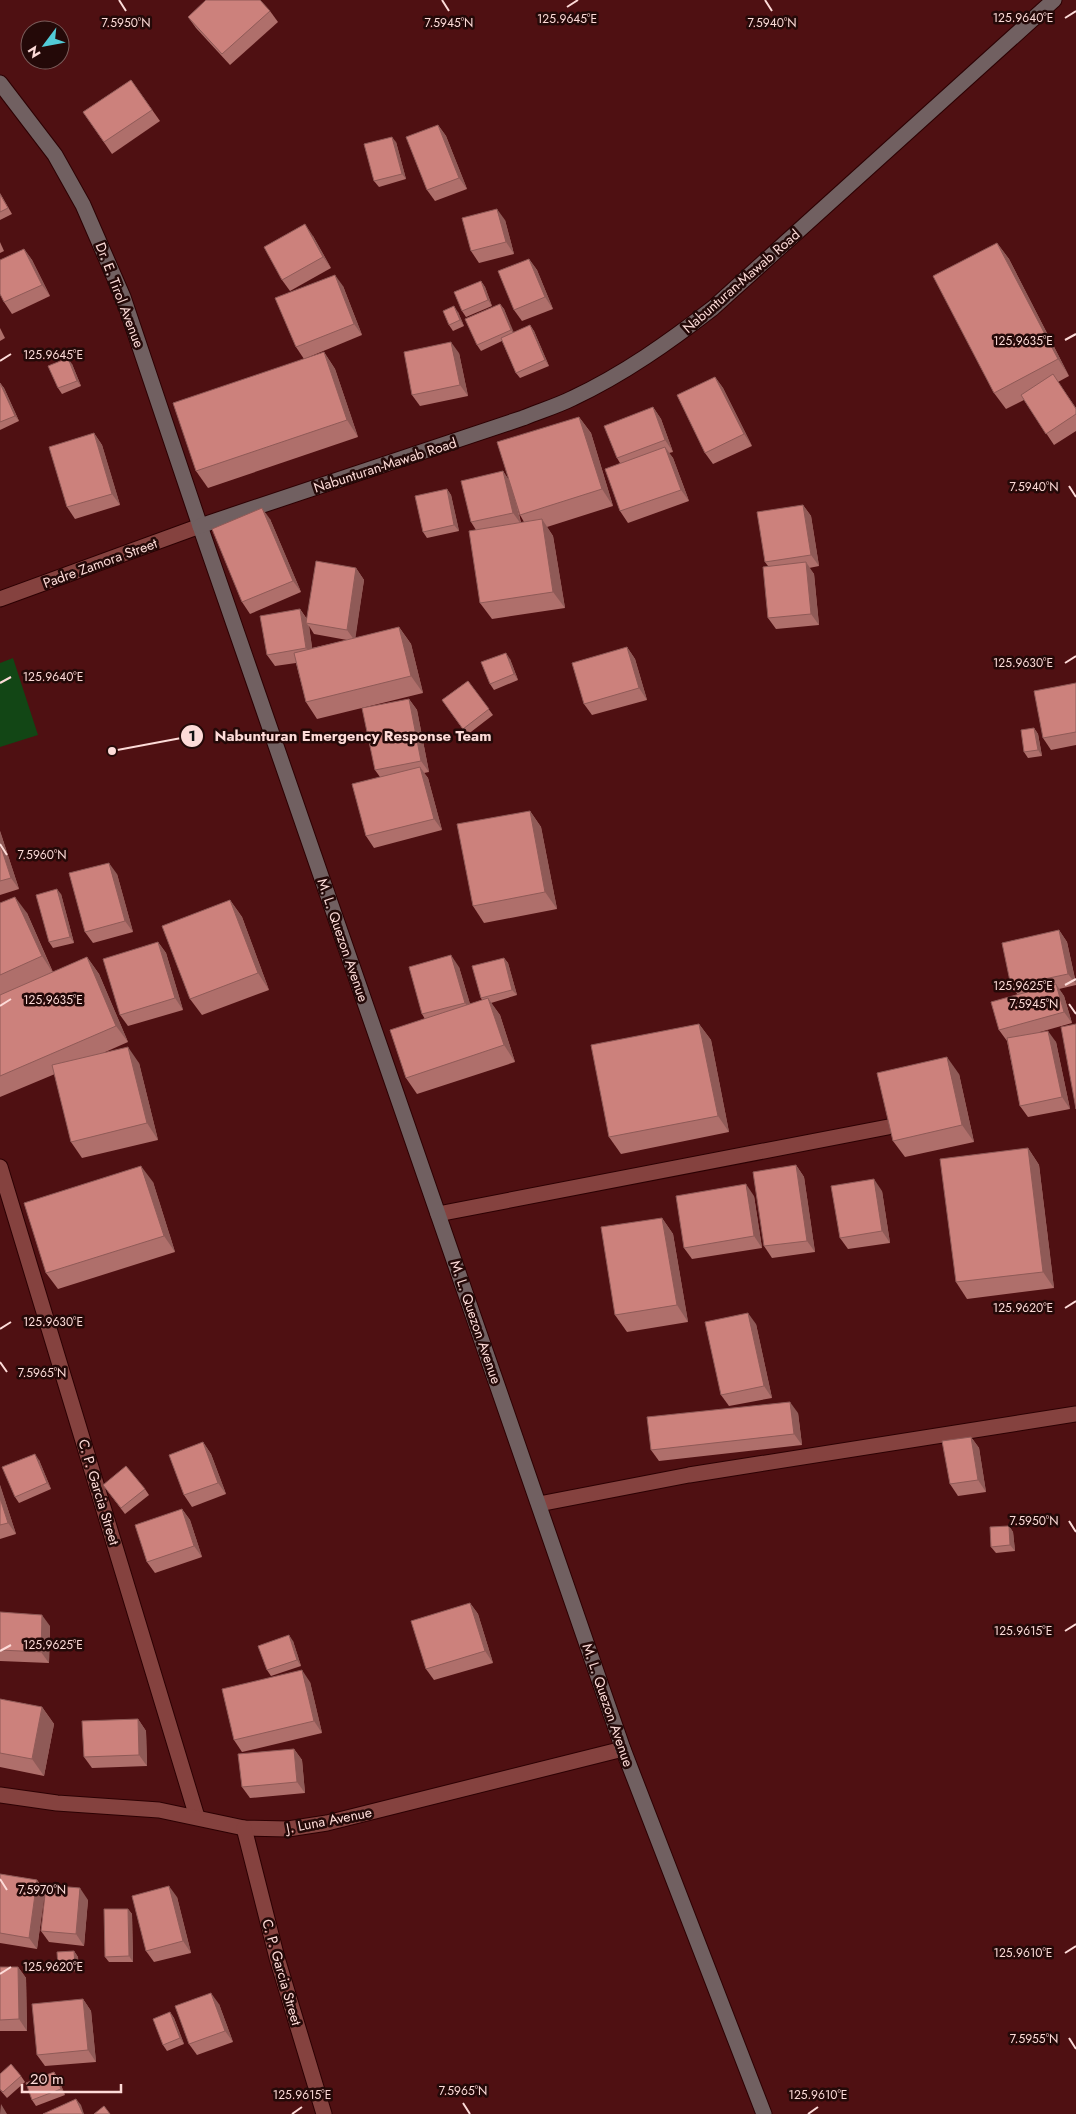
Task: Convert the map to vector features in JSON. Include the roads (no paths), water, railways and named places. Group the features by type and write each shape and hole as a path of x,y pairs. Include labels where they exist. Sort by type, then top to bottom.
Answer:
{"main road":[{"name":"Nabunturan-Mawab Road","path":"200,526 523,418 572,399 620,374 669,342 714,308 1054,0"},
{"name":"Dr. E. Tirol Avenue","path":"0,83 55,155 83,205 103,247 123,297 200,526"},
{"name":"M. L. Quezon Avenue","path":"200,526 623,1749 764,2114"}],"street":[{"name":"Padre Zamora Street","path":"0,599 200,526"},
{"path":"438,1214 888,1127"},
{"name":"C. P. Garcia Street","path":"0,1168 197,1817"},
{"path":"539,1504 689,1475 1076,1414"},
{"name":"J. Luna Avenue","path":"0,1795 57,1803 159,1810 244,1828 288,1829 327,1823 623,1749"},
{"name":"C. P. Garcia Street","path":"244,1828 277,1958 324,2114"}],"place":[{"name":"Nabunturan Emergency Response Team","path":"112,751"}]}
